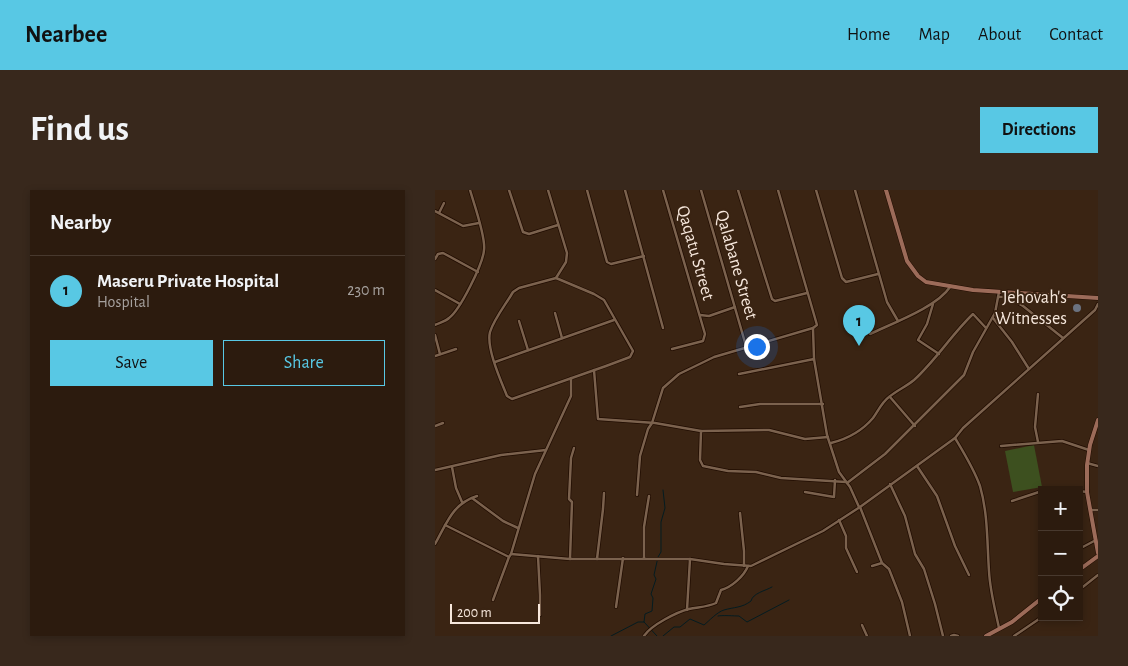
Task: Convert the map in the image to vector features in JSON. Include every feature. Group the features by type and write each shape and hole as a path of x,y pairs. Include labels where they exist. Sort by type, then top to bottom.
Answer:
{"main road":[{"path":"886,190 907,261 912,270 927,282 950,287 1098,298"},
{"path":"1083,567 1098,555 1087,492 1087,463 1098,420"},
{"path":"986,636 1012,622 1038,601"}],"street":[{"path":"435,324 449,318 460,304 477,272 485,249 480,222 470,190"},
{"path":"509,190 523,232 529,234 558,226"},
{"path":"548,190 567,253 566,262 556,278"},
{"path":"587,190 607,262 611,264 644,256"},
{"path":"625,190 663,328"},
{"name":"Qaqatu Street","path":"663,190 699,314 709,316 735,307"},
{"name":"Qalabane Street","path":"701,190 746,346"},
{"path":"738,190 772,299 775,301 808,293"},
{"path":"637,494 641,456 648,429 652,423 663,388 679,374 714,357 746,346 813,328 817,325 779,190"},
{"path":"816,190 842,278 846,282 878,274"},
{"path":"855,190 887,302 898,321"},
{"path":"439,213 444,203"},
{"path":"435,211 463,226 480,222"},
{"path":"435,259 438,254 443,254 477,272"},
{"path":"556,278 604,300 633,351 629,356 594,370 512,399 507,396 495,362 490,332 513,292 519,288 556,278"},
{"path":"870,334 934,302 945,295 950,287"},
{"path":"435,290 460,304"},
{"path":"846,483 885,454 964,376 973,352 993,318 999,290"},
{"path":"998,296 1007,296 1023,306 1063,338"},
{"path":"934,302 927,324 918,340 939,354"},
{"path":"445,525 510,555 570,559 690,558 749,566 823,531 955,438 963,428 1095,310 1098,304"},
{"path":"555,313 562,338"},
{"path":"672,349 703,341 705,334 699,314"},
{"path":"831,444 859,431 871,420 879,407 915,379 973,314 986,328"},
{"path":"993,318 1013,342 1029,369"},
{"path":"495,362 615,320"},
{"path":"519,321 528,350"},
{"path":"813,328 815,360 828,437 839,472 850,487 882,563 889,569 911,636"},
{"path":"435,335 440,354"},
{"path":"435,356 456,349"},
{"path":"739,374 815,360"},
{"path":"594,370 598,419 652,423 701,431 769,430 805,439 828,437"},
{"path":"493,600 510,555 530,486 571,396 571,378"},
{"path":"1038,394 1035,427 1038,442"},
{"path":"890,397 915,426"},
{"path":"740,407 760,404 823,404"},
{"path":"435,426 443,423"},
{"path":"701,431 700,464 703,466 728,471 756,472 781,478 835,480 846,483"},
{"path":"955,438 968,459 980,487 989,538 989,572 992,602 999,628"},
{"path":"1001,446 1062,441 1089,450"},
{"path":"570,559 573,502 569,499 571,458 574,448"},
{"path":"435,470 501,454 546,450"},
{"path":"1087,463 1098,466"},
{"path":"917,466 937,496 955,546 969,575"},
{"path":"452,467 462,502"},
{"path":"805,492 833,498 835,480"},
{"path":"891,484 909,526 915,554 924,569 943,636"},
{"path":"1012,500 1038,492"},
{"path":"1083,492 1087,492"},
{"path":"597,559 603,493"},
{"path":"435,542 449,516 462,502 477,496"},
{"path":"644,558 644,527 649,496"},
{"path":"471,498 503,521 518,528"},
{"path":"1091,510 1098,510"},
{"path":"740,513 744,566"},
{"path":"839,520 846,536 847,548 857,572"},
{"path":"1083,547 1096,540"},
{"path":"538,556 540,615"},
{"path":"616,607 623,558"},
{"path":"687,610 690,558"},
{"path":"872,566 882,563"},
{"path":"644,636 677,613 711,606 716,603 721,590 726,589 738,579 749,566"},
{"path":"1083,587 1098,575"},
{"path":"1014,636 1038,620"},
{"path":"863,625 867,636"},
{"path":"951,636 958,636"}],"green space":[{"path":"1034,445 1042,486 1013,492 1005,451"}],"waterway":[{"path":"611,636 638,622 644,622 645,614 652,611 653,598 651,594 656,579 654,575 658,557 661,552 661,522 665,508 663,490"},
{"path":"663,636 674,627 680,627 690,619 704,625 721,611 744,605 757,594 772,587"},
{"path":"718,616 739,616 747,622 789,600"},
{"path":"644,622 657,636"}],"place":[{"name":"Jehovah's Witnesses","path":"1077,308"},
{"name":"Maseru Private Hospital","path":"859,346"}]}
